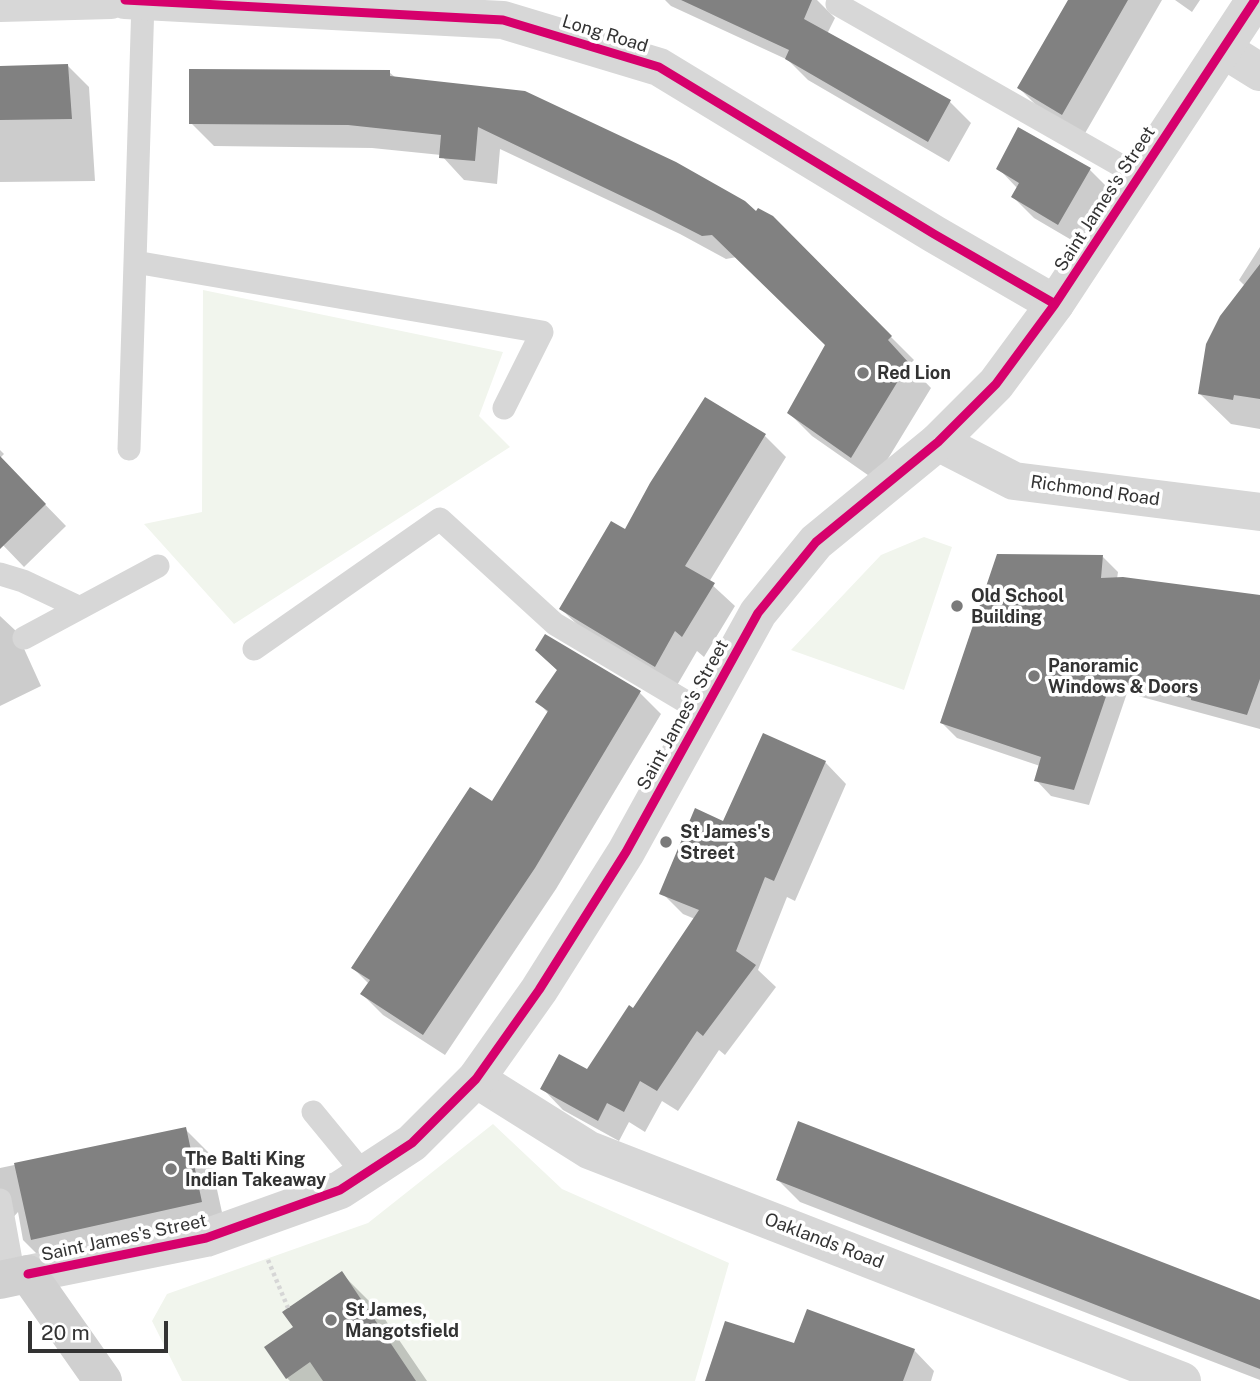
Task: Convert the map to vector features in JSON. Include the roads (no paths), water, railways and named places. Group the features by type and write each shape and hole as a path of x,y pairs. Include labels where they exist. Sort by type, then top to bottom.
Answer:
{"main road":[{"path":"14,1277 103,1381"}],"street":[{"name":"Long Road","path":"0,3 126,0 507,10 659,67 1055,304"},
{"name":"Saint James's Street","path":"14,1277 206,1238 340,1189 412,1143 476,1079 539,990 626,852 758,613 816,542 938,442 996,384 1055,304 1255,0"},
{"path":"1223,48 1260,72"},
{"name":"Richmond Road","path":"938,442 1014,481 1260,512"},
{"name":"Oaklands Road","path":"476,1079 589,1150 1182,1381"}],"lane":[{"path":"126,0 135,262 130,449"},
{"path":"840,0 838,4 1139,176"},
{"path":"135,262 542,332 504,408"},
{"path":"254,649 440,519 555,624 703,712"},
{"path":"24,638 158,566"},
{"path":"0,574 23,581 80,608"},
{"path":"313,1112 364,1174"},
{"path":"0,1200 14,1277"}],"place":[{"name":"Red Lion","path":"863,373"},
{"name":"Old School Building","path":"957,606"},
{"name":"Panoramic Windows & Doors","path":"1034,676"},
{"name":"St James's Street","path":"666,842"},
{"name":"The Balti King Indian Takeaway","path":"171,1169"},
{"name":"St James, Mangotsfield","path":"331,1320"}]}
